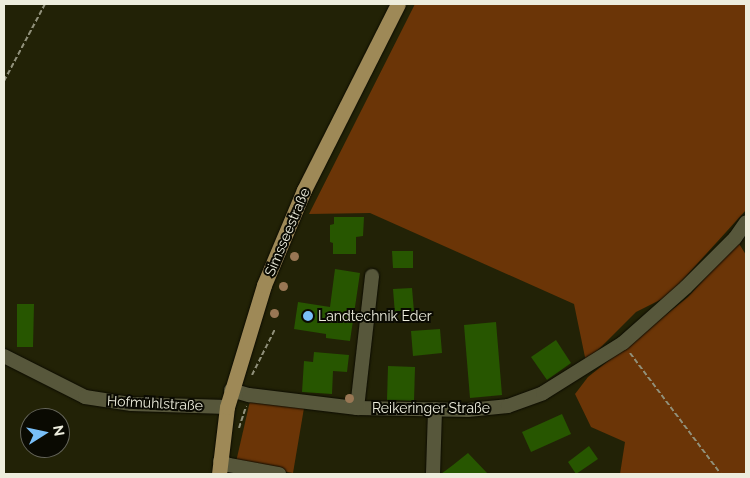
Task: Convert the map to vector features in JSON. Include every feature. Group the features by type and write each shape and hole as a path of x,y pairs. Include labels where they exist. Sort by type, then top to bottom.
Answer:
{"main road":[{"name":"Simsseestraße","path":"219,468 231,390 264,285 285,233 327,143 398,4"}],"street":[{"name":"Reikeringer Straße","path":"231,390 249,396 357,408 468,410 508,406 544,393 623,344 693,280 735,238 746,222"},
{"path":"357,408 372,276"},
{"name":"Hofmühlstraße","path":"4,356 85,397 131,404 227,407"},
{"path":"433,474 435,409"},
{"path":"219,468 236,467 279,474"}],"path":[{"path":"4,81 45,4"},
{"path":"251,369 251,377 275,329"},
{"path":"623,344 722,474"},
{"path":"239,429 249,396"}],"shaded area":[{"path":"415,4 746,4 746,210 668,296 636,312 586,362 574,304 370,213 309,214"},
{"path":"738,242 746,255 746,472 744,474 620,474 625,442 591,427 575,394 588,377 688,297"},
{"path":"250,401 304,408 293,473 236,462"}],"building":[{"path":"334,217 364,217 363,236 356,237 356,254 333,254 333,243 330,242 330,225 334,224"},
{"path":"392,251 413,251 413,268 393,268"},
{"path":"335,269 360,273 350,341 326,338 326,334 294,329 298,302 330,307"},
{"path":"412,288 414,312 395,314 393,289"},
{"path":"17,304 34,304 33,347 17,347"},
{"path":"496,322 502,395 470,398 464,325"},
{"path":"440,329 442,353 413,356 411,331"},
{"path":"556,340 571,363 547,380 531,357"},
{"path":"314,352 349,355 347,372 333,371 332,394 302,392 304,361 313,362"},
{"path":"388,366 415,367 414,401 387,400"},
{"path":"562,414 571,434 531,452 522,432"},
{"path":"589,446 598,459 576,474 568,462"},
{"path":"468,453 488,474 441,474 453,465"}],"place":[{"name":"Landtechnik Eder","path":"308,316"}]}
